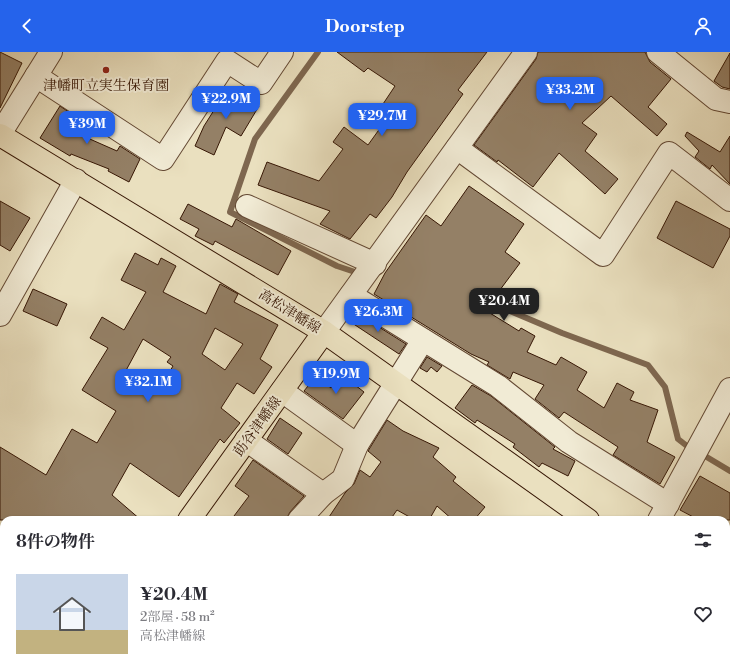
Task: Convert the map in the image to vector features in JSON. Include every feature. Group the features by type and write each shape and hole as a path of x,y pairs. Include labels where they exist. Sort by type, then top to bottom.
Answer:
{"main road":[{"name":"高松津幡線","path":"0,135 324,332 582,516"},
{"name":"莇谷津幡線","path":"192,516 324,332"}],"street":[{"path":"0,135 51,52"},
{"path":"36,76 163,159 227,61 261,83 282,52"},
{"path":"324,332 526,52"},
{"path":"658,52 716,99 730,102"},
{"path":"457,148 603,255 669,152 730,200"},
{"path":"0,315 76,180"},
{"path":"247,206 364,278 423,340 498,386 569,442 664,512 730,389"},
{"path":"303,516 322,494 343,479 357,445 423,340"},
{"path":"282,391 357,445"},
{"path":"246,440 322,494"}],"building":[{"path":"0,52 22,63 0,108"},
{"path":"337,52 487,52 458,90 463,94 407,172 392,197 376,218 370,214 350,239 320,224 330,211 258,185 267,162 319,181 343,149 333,142 344,127 368,145 391,113 381,107 395,86 368,68 364,72"},
{"path":"538,52 645,52 650,62 671,79 648,107 667,124 657,136 611,96 582,123 597,134 585,151 618,179 605,194 559,153 533,187 498,160 497,162 474,145 536,59"},
{"path":"730,53 730,89 722,87 714,81"},
{"path":"228,88 259,106 241,136 226,127 214,155 195,146 204,126"},
{"path":"60,106 89,126 83,136 117,151 120,146 140,159 129,182 108,171 109,169 71,154 70,156 40,138"},
{"path":"687,132 720,152 730,136 730,184 712,165 710,169 695,157 699,151 685,136"},
{"path":"469,186 524,224 505,252 520,263 485,310 519,331 521,328 535,336 527,352 556,365 561,357 587,372 577,390 604,408 617,383 634,392 630,400 658,410 647,442 675,457 660,484 613,455 618,447 564,412 559,418 535,399 544,385 513,372 510,379 487,365 489,362 471,354 374,294 385,273 426,215 441,226"},
{"path":"0,201 30,218 10,251 0,245"},
{"path":"676,201 730,229 730,236 713,268 657,238"},
{"path":"188,204 232,227 236,219 291,251 278,275 215,241 213,245 195,236 199,229 180,219"},
{"path":"135,253 158,265 161,258 176,266 163,292 206,314 220,284 238,294 234,302 278,325 260,359 272,367 254,394 237,383 221,408 240,423 224,443 220,439 179,497 130,463 112,495 136,516 0,516 0,447 46,475 72,429 97,443 116,411 82,390 108,348 90,338 102,317 124,330 146,292 121,280","holes":["215,328 243,344 225,370 202,354","143,339 171,357 167,362 173,366 157,393 123,376"]},
{"path":"33,289 67,304 57,326 23,311"},
{"path":"355,312 406,344 399,354 349,321"},
{"path":"427,357 442,366 437,372 431,367 427,372 420,368"},
{"path":"341,374 364,392 343,419 304,391 316,376 331,388"},
{"path":"472,385 491,396 555,447 553,449 575,461 568,476 542,463 539,467 513,447 515,444 477,420 475,423 455,408"},
{"path":"280,418 302,433 288,454 267,439"},
{"path":"387,420 403,431 439,448 433,457 456,477 453,481 485,507 477,516 448,516 437,506 431,516 408,516 397,510 393,516 330,516 345,493 354,484 360,470 370,477 381,462 368,451"},
{"path":"253,460 304,496 288,516 234,516 249,496 235,486"},
{"path":"700,476 730,493 730,516 691,516 680,510"}],"waterway":[{"path":"318,52 255,139 230,212 337,266 361,274"},
{"path":"478,309 510,311 562,333 648,365 665,387 678,439 687,446"},
{"path":"705,456 730,471"}],"place":[{"name":"津幡町立実生保育園","path":"106,70"}]}
